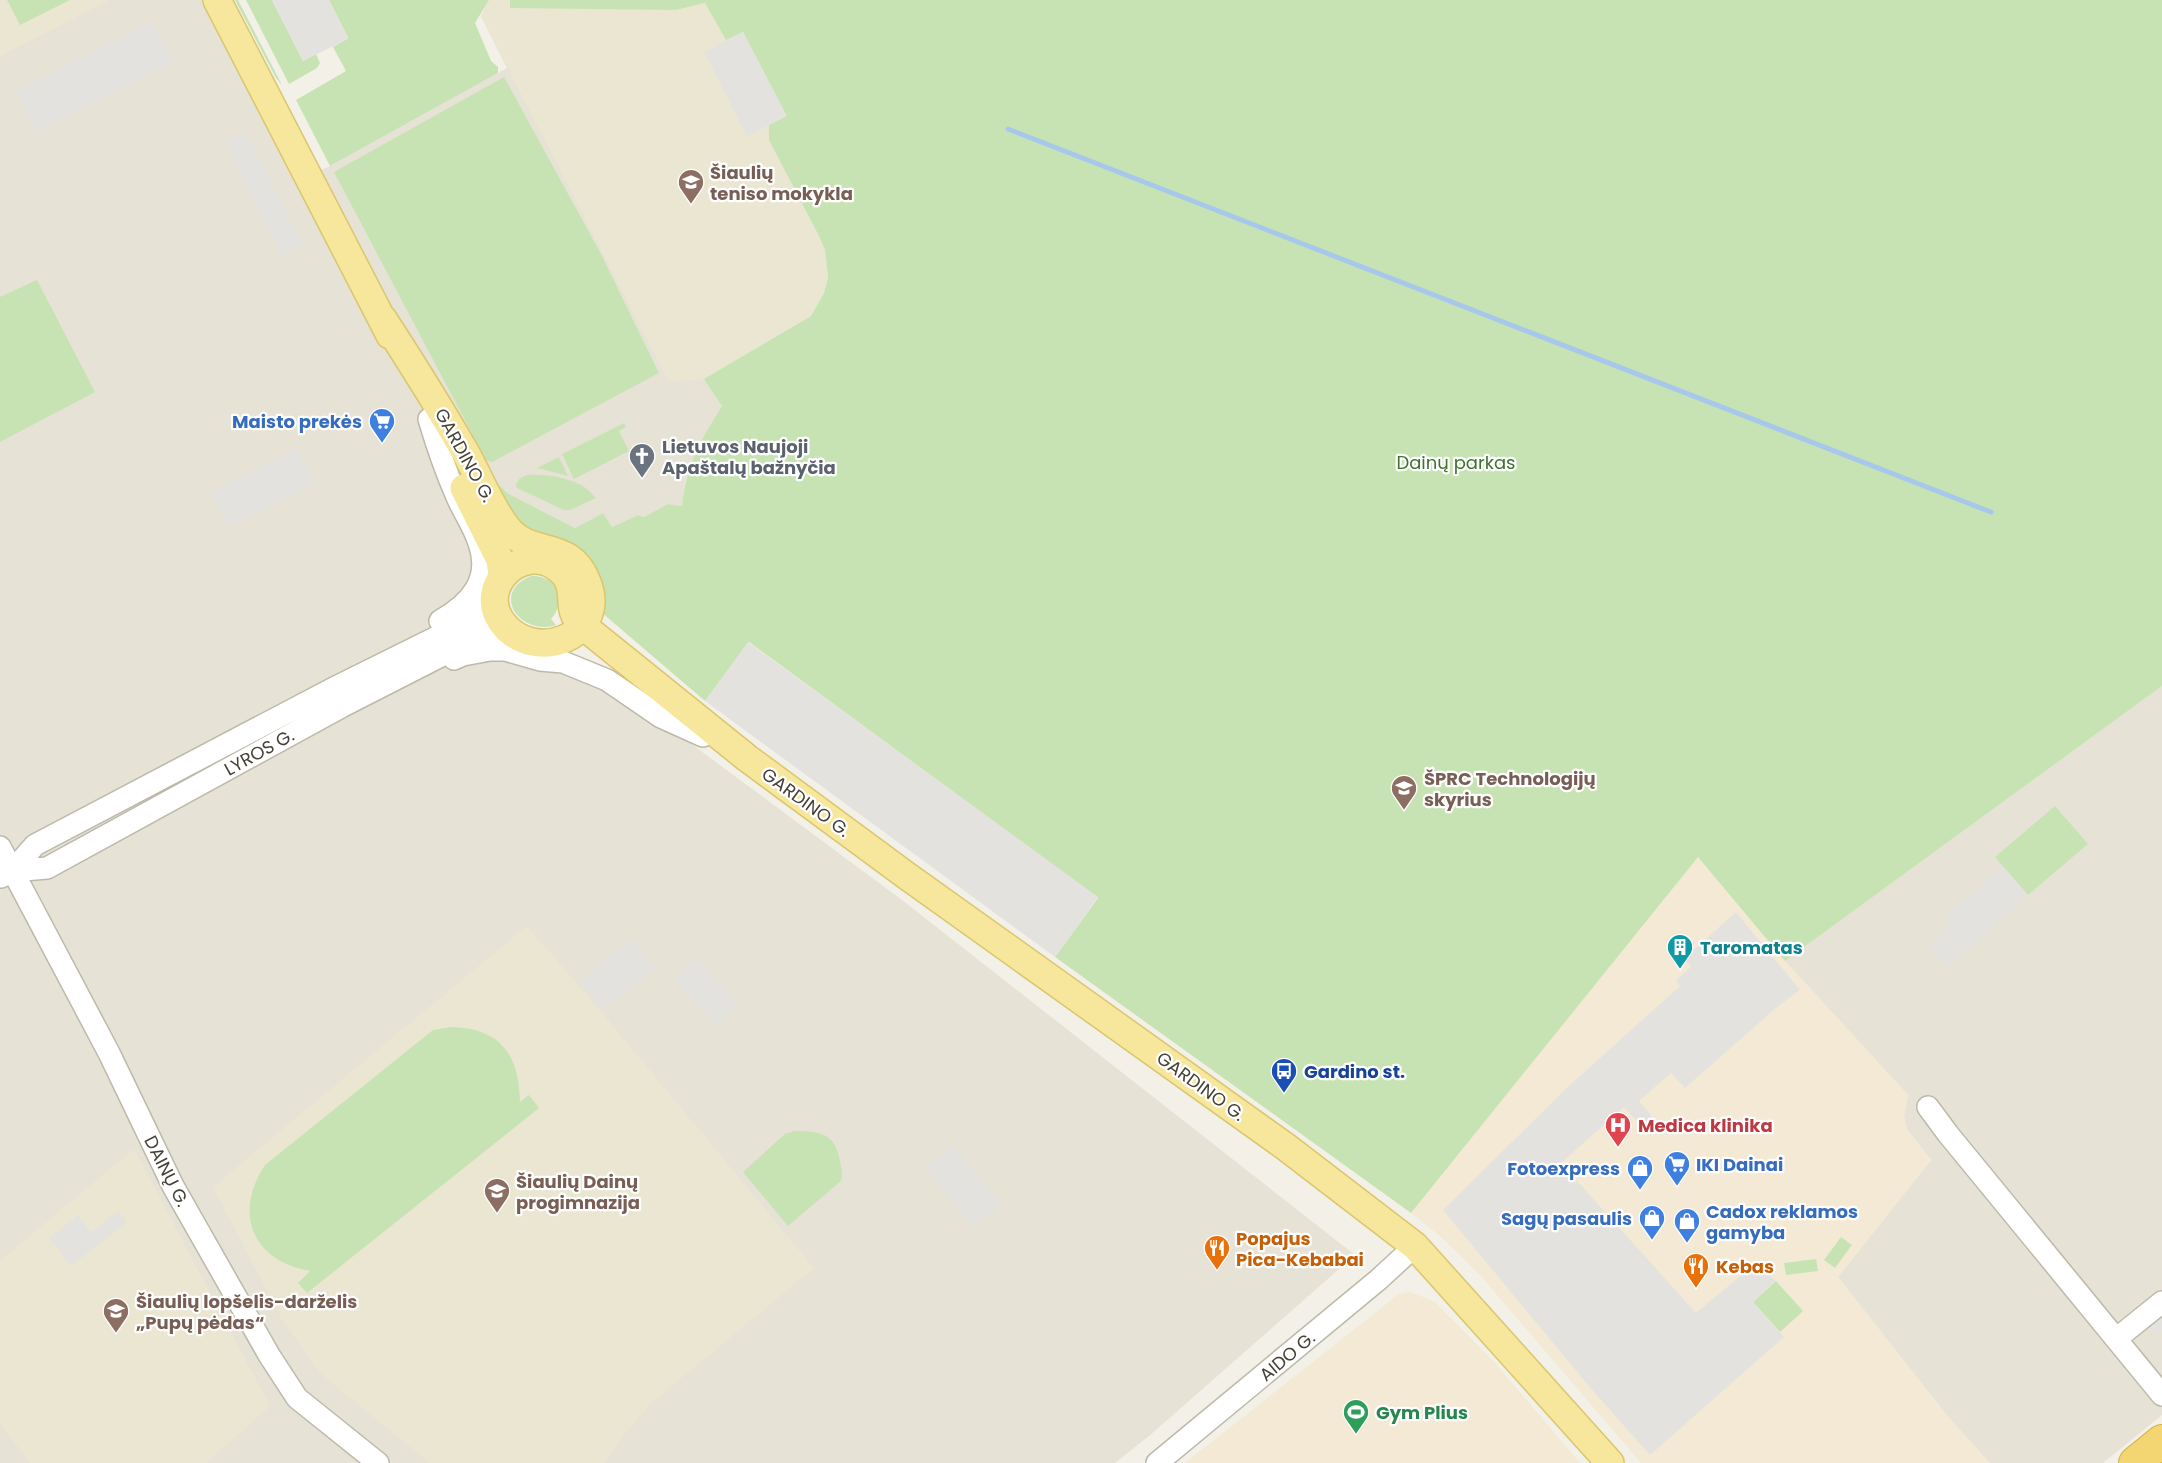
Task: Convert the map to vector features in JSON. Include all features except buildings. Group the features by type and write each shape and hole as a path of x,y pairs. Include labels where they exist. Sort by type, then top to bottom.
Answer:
{"main road":[{"name":"GARDINO G.","path":"217,0 383,319 429,419 501,560 502,574"},
{"name":"GARDINO G.","path":"383,319 427,386 493,505 509,529 529,544 560,551 580,567 587,582 586,615"},
{"path":"506,627 496,612 494,603 497,584 502,574 523,562 542,561 558,568 573,590 573,613 586,615 602,624 722,727 747,759"},
{"path":"553,643 566,639 586,615"},
{"name":"GARDINO G.","path":"506,627 513,634 531,642 553,643 577,648 591,654 703,736 747,759 1258,1126 1415,1246 1610,1463"}],"street":[{"path":"336,698 356,670 460,609 467,603 478,586 482,569 481,549 442,463 429,419"},
{"name":"LYROS G.","path":"336,698 494,603"},
{"name":"LYROS G.","path":"6,874 34,845 336,698 488,632 506,627"},
{"path":"336,698 464,655 490,650 505,650 540,660 563,662 588,671 607,680 661,717 703,736"},
{"name":"DAINŲ G.","path":"0,847 6,874 109,1053 173,1186 269,1355 297,1398 378,1463"},
{"path":"1928,1107 2162,1395"},
{"name":"AIDO G.","path":"1157,1463 1378,1280 1415,1246"},
{"path":"2116,1339 2162,1302"}],"shaded area":[{"path":"0,0 207,0 300,180 330,166 507,68 481,16 489,0 743,32 787,116 818,234 696,449 685,482 682,506 668,504 644,517 638,515 612,527 603,513 575,528 509,494 505,489 475,560 468,588 502,657 571,669 655,717 902,900 1355,1255 1149,1436 1115,1463 0,1463"},
{"path":"0,0 110,0 0,56"},
{"path":"272,0 329,0 348,39 303,61"},
{"name":"Šiaulių teniso mokykla","path":"489,0 676,0 676,10 705,3 743,32 787,116 818,234 825,250 828,278 824,293 811,316 704,379 669,382 481,16"},
{"path":"152,21 173,62 37,132 16,91"},
{"path":"743,32 787,116 747,136 704,52"},
{"path":"245,131 302,245 281,255 225,142"},
{"path":"297,448 315,484 228,527 211,492"},
{"path":"748,642 1098,897 1055,957 705,701"},
{"path":"2162,686 2162,1415 2103,1463 1990,1463 1949,1418 1838,1277 1931,1160 1907,1129 1904,1116 1908,1095 1785,961"},
{"path":"1698,856 1785,961 1908,1095 1904,1116 1907,1129 1931,1160 1838,1277 1949,1418 1990,1463 1641,1463 1481,1276 1439,1235 1411,1213"},
{"path":"2002,866 2028,895 1947,968 1927,946 1951,924 1945,917"},
{"path":"1736,912 1800,990 1777,1007 1685,1088 1671,1073 1639,1101 1652,1116 1641,1126 1624,1107 1561,1163 1696,1313 1756,1263 1776,1281 1753,1302 1784,1337 1650,1455 1593,1391 1443,1210 1570,1085 1680,986 1676,980 1691,967 1684,959"},
{"name":"Šiaulių Dainų progimnazija","path":"527,926 814,1268 650,1404 604,1463 430,1463 322,1375 282,1320 213,1187"},
{"path":"631,939 656,968 603,1011 579,982"},
{"path":"694,958 738,1004 717,1025 673,978"},
{"path":"953,1145 1001,1204 973,1227 925,1168"},
{"name":"Šiaulių lopšelis-darželis „Pupų pėdas“","path":"134,1149 270,1406 206,1463 30,1463 0,1423 0,1261"},
{"path":"118,1211 127,1222 71,1266 49,1238 78,1215 91,1232"},
{"path":"1410,1292 1435,1302 1495,1363 1580,1463 1185,1463 1399,1294"},
{"path":"2162,1309 2162,1330 2157,1334 2143,1324"}],"green space":[{"path":"7,0 70,0 20,25"},
{"path":"235,0 238,0 282,85 276,78"},
{"path":"246,0 272,0 303,61 316,54 320,63 317,68 289,84"},
{"path":"329,0 489,0 475,23 491,61 498,67 498,73 330,166 296,100 346,71 333,47 348,38"},
{"name":"Dainų parkas","path":"510,0 2162,0 2162,686 1785,961 1698,857 1411,1213 1055,957 1098,898 749,642 705,701 601,612 520,529 498,488 500,486 509,494 575,528 603,513 612,527 638,515 644,517 668,504 682,506 687,477 695,453 722,406 704,379 811,316 824,293 828,278 825,250 769,140 769,125 786,116 743,32 726,40 705,3 676,10 510,8"},
{"path":"504,77 601,254 659,373 492,462 486,460 334,172"},
{"path":"37,280 95,392 0,442 0,297"},
{"path":"624,423 626,427 619,431 629,451 574,479 562,454"},
{"path":"559,457 568,476 537,468"},
{"path":"527,475 562,478 575,482 596,498 570,510 564,510 517,488 519,479"},
{"path":"531,576 547,580 557,590 559,604 551,619 556,625 543,627 531,625 515,611 511,602 512,593 519,583"},
{"path":"2055,806 2088,844 2028,895 1995,857"},
{"path":"451,1027 483,1033 504,1047 516,1071 520,1102 529,1095 539,1108 307,1293 298,1283 310,1271 290,1266 274,1257 262,1246 254,1232 250,1217 250,1200 255,1183 265,1165 433,1030"},
{"path":"794,1131 817,1133 829,1138 837,1149 842,1175 841,1181 788,1226 743,1172 785,1134"},
{"path":"1841,1237 1852,1245 1835,1268 1824,1260"},
{"path":"1816,1259 1818,1271 1786,1275 1784,1263"},
{"path":"1776,1281 1803,1311 1780,1332 1753,1302"}],"waterway":[{"path":"1008,129 1991,512"}],"place":[{"name":"Šiaulių teniso mokykla","path":"691,205"},
{"name":"Maisto prekės","path":"382,444"},
{"name":"Lietuvos Naujoji Apaštalų bažnyčia","path":"642,479"},
{"name":"ŠPRC Technologijų skyrius","path":"1404,811"},
{"name":"Taromatas","path":"1680,970"},
{"name":"Gardino st.","path":"1284,1094"},
{"name":"Medica klinika","path":"1618,1148"},
{"name":"IKI Dainai","path":"1677,1187"},
{"name":"Fotoexpress","path":"1640,1191"},
{"name":"Šiaulių Dainų progimnazija","path":"497,1214"},
{"name":"Sagų pasaulis","path":"1652,1241"},
{"name":"Cadox reklamos gamyba","path":"1687,1244"},
{"name":"Popajus Pica-Kebabai","path":"1217,1271"},
{"name":"Kebas","path":"1696,1289"},
{"name":"Šiaulių lopšelis-darželis „Pupų pėdas“","path":"116,1334"},
{"name":"Gym Plius","path":"1356,1435"}]}
